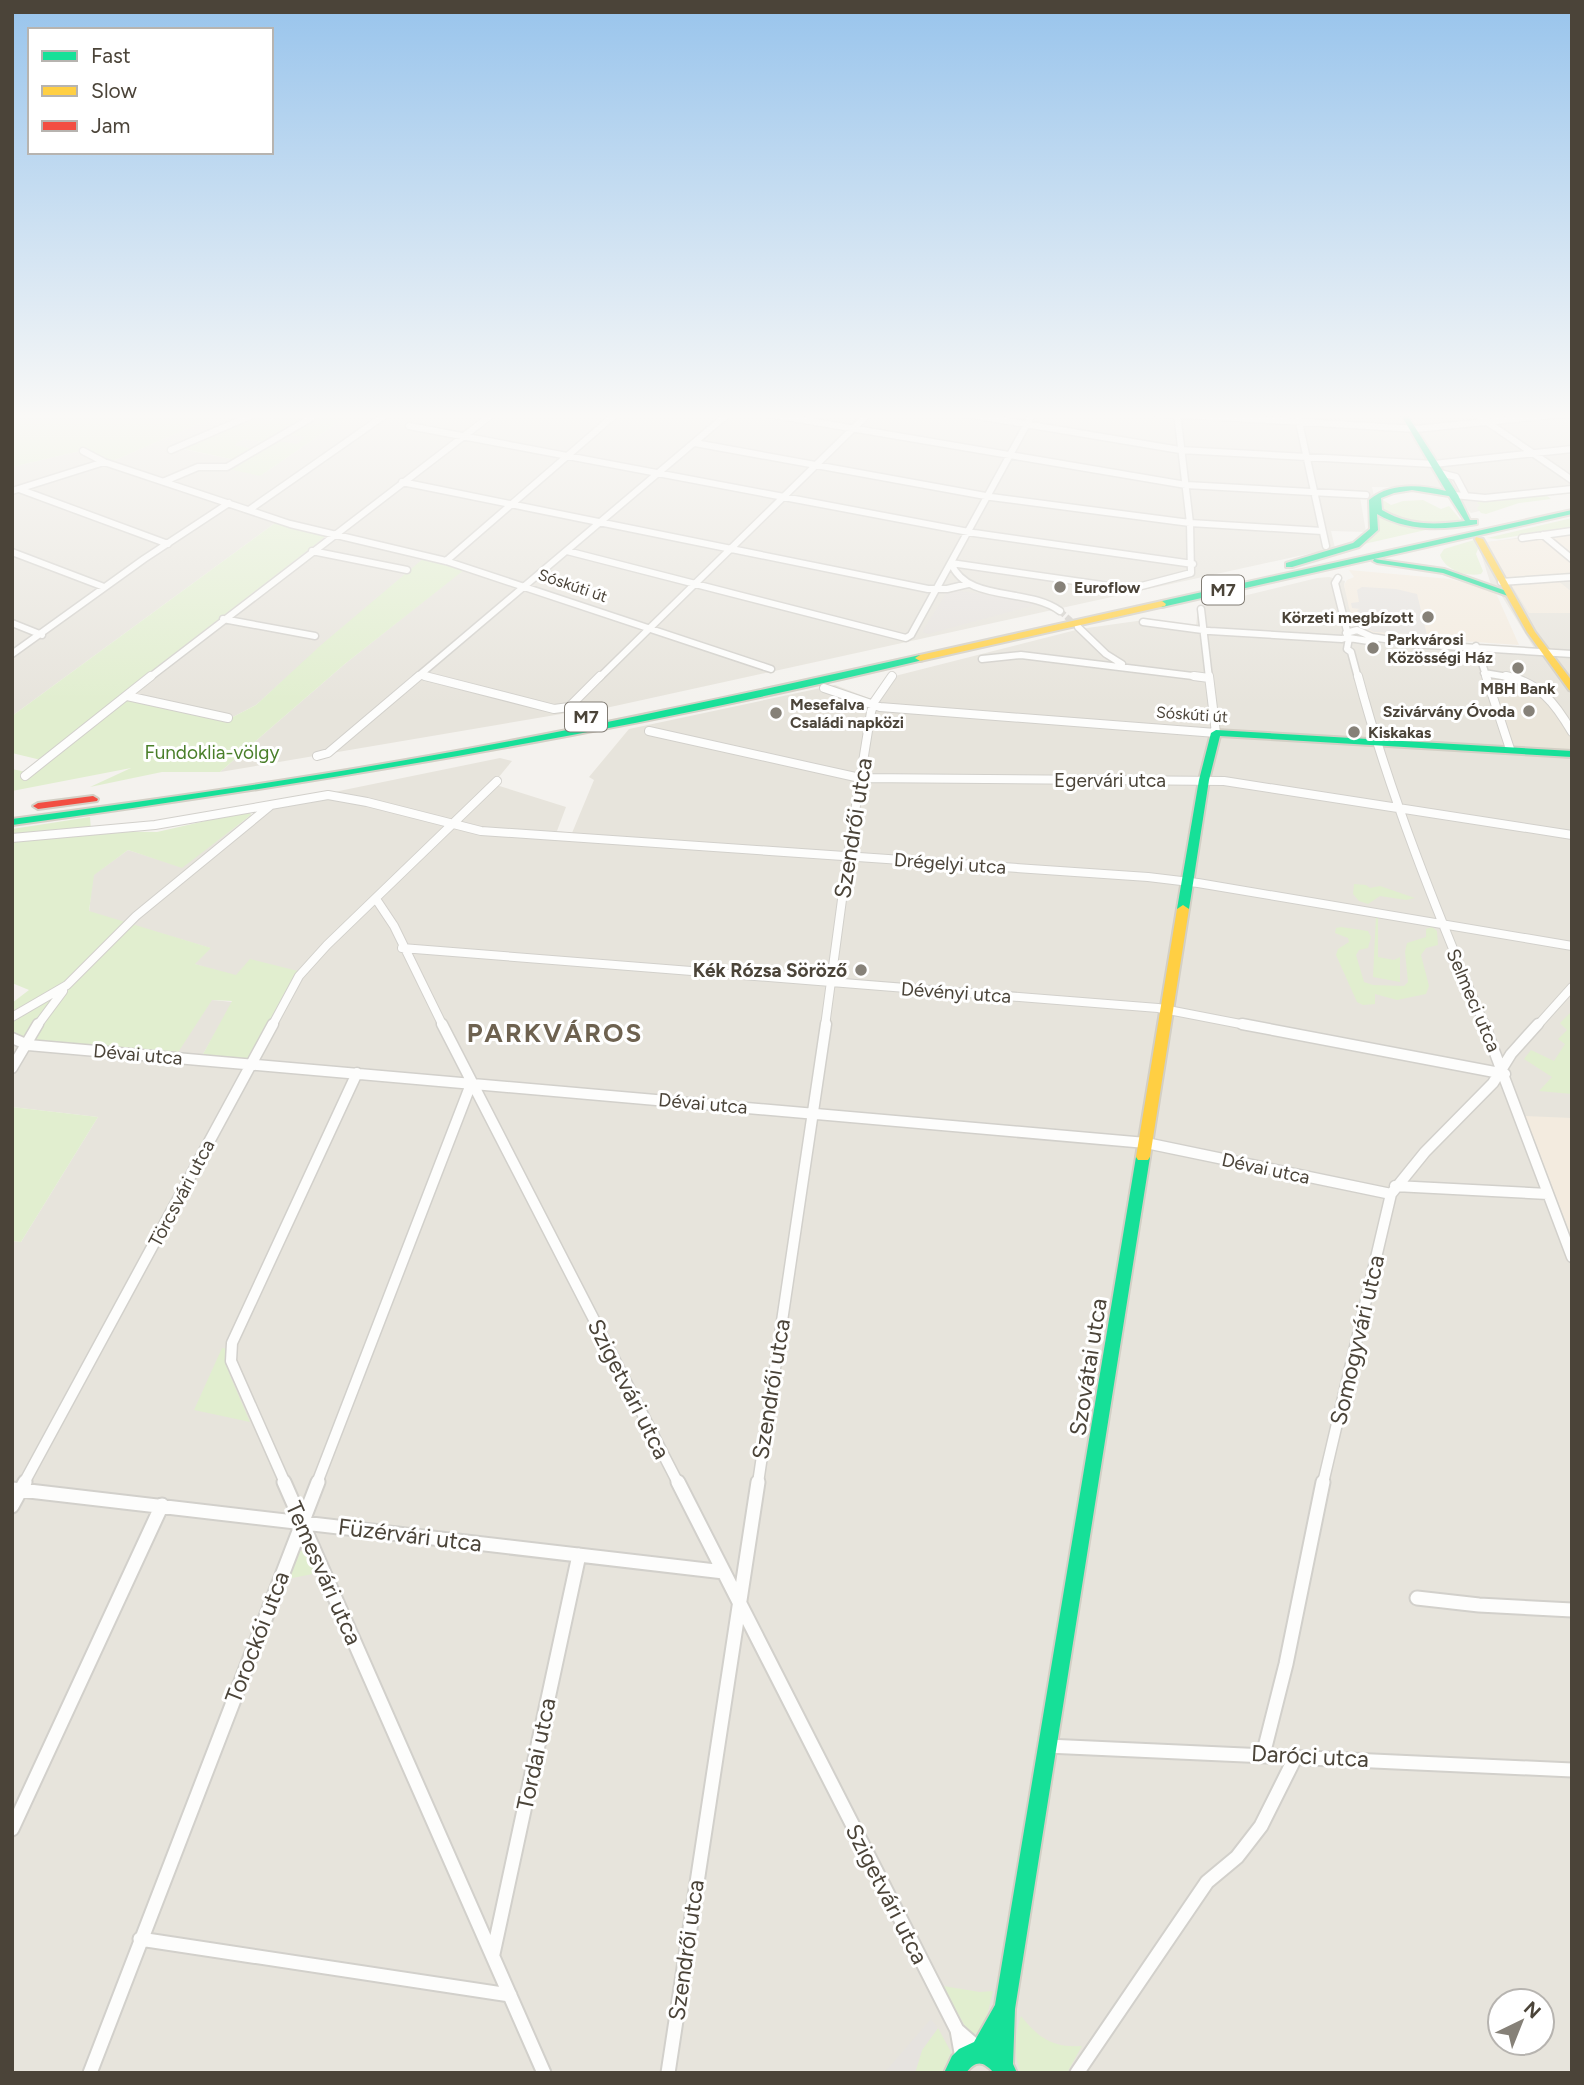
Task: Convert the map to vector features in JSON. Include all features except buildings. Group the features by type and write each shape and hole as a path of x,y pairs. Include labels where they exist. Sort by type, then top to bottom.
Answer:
{"main road":[{"path":"1289,565 1364,541 1374,530 1373,510"},
{"path":"1379,510 1393,520 1419,526 1437,527 1491,520"},
{"path":"1463,510 1467,519"},
{"name":"M7","path":"12,810 311,767 525,729 807,673 1535,510"},
{"name":"M7","path":"12,821 258,786 535,739 793,686 1479,535 1572,512"},
{"path":"1481,580 1449,570 1442,565 1437,555 1441,548 1450,542 1479,535 1502,583 1545,652 1572,688"},
{"path":"1304,572 1389,561 1502,583"},
{"name":"Sóskúti út","path":"1216,733 1570,754"},
{"name":"Szovátai utca","path":"1005,2009 1205,780 1216,733"},
{"path":"981,2050 1005,2009"},
{"path":"1005,2009 1005,2069"},
{"path":"954,2073 962,2058 981,2050 995,2056 1005,2069"}],"street":[{"path":"73,510 168,544"},
{"path":"12,654 42,635 104,587 218,510"},
{"name":"Sóskúti út","path":"250,510 333,535 446,561 771,668"},
{"path":"25,776 365,510"},
{"path":"446,561 503,510"},
{"path":"542,510 938,589 968,584 1035,598 1059,611"},
{"path":"317,756 328,753 615,510"},
{"path":"420,675 554,709 569,707 771,510"},
{"path":"851,510 969,532 1193,564"},
{"path":"567,551 901,638 911,635 980,510"},
{"path":"1095,510 1190,523 1322,531"},
{"path":"951,563 1133,589 1193,571 1189,510"},
{"path":"1319,510 1326,546"},
{"path":"1522,538 1572,531"},
{"path":"1543,535 1572,559"},
{"path":"312,551 407,570"},
{"path":"12,552 104,587"},
{"path":"951,563 956,575 968,584"},
{"path":"1502,583 1572,577"},
{"name":"Selmeci utca","path":"1338,578 1335,583 1348,635 1347,649 1351,652 1376,743 1442,923 1572,1257"},
{"path":"1201,609 1209,678 1212,682 1216,733"},
{"path":"1343,611 1363,639"},
{"path":"223,619 315,636"},
{"path":"1143,622 1203,630 1342,639 1359,630"},
{"path":"12,623 42,635"},
{"path":"1078,627 1110,658 1130,667"},
{"path":"1348,635 1416,644 1572,654"},
{"path":"1351,652 1352,643 1363,639"},
{"path":"1476,646 1510,749"},
{"path":"982,659 1021,655 1209,678"},
{"path":"1484,673 1508,676 1540,689 1555,702 1572,732"},
{"path":"874,706 892,677"},
{"name":"Sóskúti út","path":"824,688 874,706 1216,733"},
{"path":"127,696 228,718"},
{"name":"Szendrői utca","path":"668,2073 814,1112 848,855 874,706"},
{"name":"Egervári utca","path":"649,731 860,779 1205,780 1572,835"},
{"path":"376,900 448,826 497,781"},
{"name":"Drégelyi utca","path":"273,804 328,795 352,799 448,826 481,831 1190,881 1572,946"},
{"path":"12,838 155,825 273,804"},
{"path":"12,1068 28,1045 31,1034 67,985 136,916 273,804"},
{"name":"Szigetvári utca","path":"376,900 394,926 402,948 471,1084 739,1600 957,2030 962,2058"},
{"name":"Törcsvári utca","path":"12,1506 16,1490 299,976 327,945 376,900"},
{"name":"Dévényi utca","path":"402,948 831,980 1168,1009 1502,1072"},
{"path":"12,1017 67,985"},
{"name":"Somogyvári utca","path":"1264,1755 1286,1664 1316,1512 1354,1359 1364,1301 1393,1190 1483,1094 1532,1030 1572,987"},
{"name":"Dévai utca","path":"12,1038 28,1045 1146,1143 1393,1190 1548,1194"},
{"name":"Temesvári utca","path":"357,1073 232,1343 233,1368 544,2073"},
{"name":"Torockói utca","path":"90,2073 471,1084"},
{"name":"Füzérvári utca","path":"16,1490 724,1572"},
{"path":"12,1829 162,1505"},
{"name":"Tordai utca","path":"493,1954 579,1555"},
{"path":"1417,1598 1479,1605 1572,1610"},
{"name":"Daróci utca","path":"1048,1746 1572,1770"},
{"path":"1077,2073 1207,1882 1226,1870 1265,1822 1282,1794 1296,1756"},
{"path":"140,1939 510,1995"},
{"name":"Szigetvári utca","path":"957,2030 981,2050"}],"shaded area":[{"path":"12,510 1362,510 1366,532 1331,531 1335,548 583,713 579,711 220,772 346,663 463,570 327,641 256,705 227,720 122,694 275,523 12,716"},
{"path":"1572,523 1572,2073 12,2073 12,1241 21,1242 98,1117 12,1107 12,1033 35,1042 212,1000 233,1002 202,1056 249,1060 236,976 194,964 210,948 89,912 93,875 128,850 182,867 251,815 339,791 500,758 512,761 493,784 566,807 557,831 572,833 594,780 589,777 629,729 835,685 874,700 895,676 1080,629 1144,620 1196,627 1198,607 1317,578 1329,577 1345,581 1353,618 1356,624 1376,635 1373,643 1536,651 1500,593 1492,588 1478,544 1540,534"},
{"path":"1567,534 1572,538 1572,554 1562,555 1572,563 1572,573 1552,576 1572,592 1572,613 1529,613 1485,542"},
{"path":"1349,570 1450,579 1495,591 1519,645 1376,635 1356,624 1349,608 1344,585 1354,577"},
{"path":"1362,587 1396,589 1417,594 1427,635 1374,632 1363,627 1357,610 1360,609 1352,608 1351,603 1359,602 1357,590"},
{"path":"954,590 1024,600 1035,605 928,634 922,632 947,592"},
{"name":"Szivárvány Óvoda","path":"1489,676 1511,678 1552,703 1572,741 1572,750 1514,746"},
{"path":"1525,1116 1572,1118 1572,1238"},
{"path":"931,2019 938,2028 922,2050 915,2073 884,2073"}],"green space":[{"path":"1453,510 1460,519 1450,523 1421,524 1384,511"},
{"path":"1479,510 1497,510 1486,514"},
{"path":"1377,516 1430,529 1364,544 1377,531"},
{"path":"1572,518 1572,527 1498,539 1487,538"},
{"name":"Fundoklia-völgy","path":"275,523 326,536 123,693 227,720 256,705 321,645 424,558 464,570 346,663 220,772 162,772 90,787 131,768 12,791 12,769 26,772 41,760 12,753 12,716"},
{"path":"1474,540 1483,571 1481,574 1457,571 1446,565 1440,555 1444,549"},
{"path":"249,811 251,815 182,868 128,850 94,875 89,911 211,948 195,964 236,975 250,959 298,971 249,1060 202,1056 232,1001 212,1000 177,1054 35,1042 12,1033 12,1003 29,990 12,983 12,829 90,817 91,831 157,832"},
{"path":"1354,884 1370,888 1380,886 1415,898 1406,900 1380,896 1368,904 1359,901 1353,894"},
{"path":"1376,916 1378,957 1394,960 1400,957 1400,982 1373,977"},
{"path":"1432,927 1437,931 1438,945 1426,948 1421,955 1429,986 1426,994 1397,1000 1375,994 1375,1004 1363,1005 1357,1002 1336,955 1338,949 1349,942 1348,938 1335,933 1336,928 1368,931 1371,937 1368,948 1359,950 1356,955 1364,982 1404,986 1408,982 1405,952 1407,943 1426,937 1426,929"},
{"path":"1572,1011 1572,1094 1539,1091 1552,1077 1524,1059 1531,1050 1554,1061 1565,1044 1558,1039 1567,1030 1560,1023"},
{"path":"12,1107 98,1117 21,1242 12,1241"},
{"path":"222,1348 228,1349 229,1373 250,1422 194,1410"},
{"path":"297,1552 308,1552 318,1573 282,1580"},
{"path":"943,1986 980,1992 993,1991 984,2028 974,2034 968,2032"},
{"path":"1021,2016 1034,2031 1048,2040 1063,2045 1082,2046 1067,2073 1021,2073 1015,2044"},
{"path":"938,2028 951,2052 942,2073 915,2073 922,2050"}],"tunnel":[{"path":"1060,611 1078,627"}],"traffic: fast":[{"path":"1289,565 1356,545 1374,530 1373,510"},
{"path":"1378,510 1389,518 1413,525 1437,526 1474,522"},
{"path":"1462,510 1467,519"},
{"path":"1162,604 1572,512"},
{"path":"1377,561 1444,571 1508,593"},
{"path":"12,822 258,787 470,751 920,658"},
{"path":"1183,909 1204,780 1216,733 1572,754"},
{"path":"1003,2065 1005,2009 1143,1157"},
{"path":"981,2051 1003,2012"},
{"path":"954,2073 966,2057 980,2052 994,2058 1007,2073"}],"traffic: slow":[{"path":"1479,539 1531,632 1572,688"},
{"path":"920,658 1162,604"},
{"path":"1143,1157 1183,909"}],"traffic: jam":[{"path":"38,806 93,799"}],"place":[{"name":"Euroflow","path":"1060,587"},
{"name":"Körzeti megbízott","path":"1428,617"},
{"name":"Parkvárosi Közösségi Ház","path":"1373,648"},
{"name":"MBH Bank","path":"1518,668"},
{"name":"Szivárvány Óvoda","path":"1529,711"},
{"name":"Mesefalva Családi napközi","path":"776,713"},
{"name":"Kiskakas","path":"1354,732"},
{"name":"Kék Rózsa Söröző","path":"861,970"}],"district":[{"name":"PARKVÁROS","path":"555,1033"}]}
